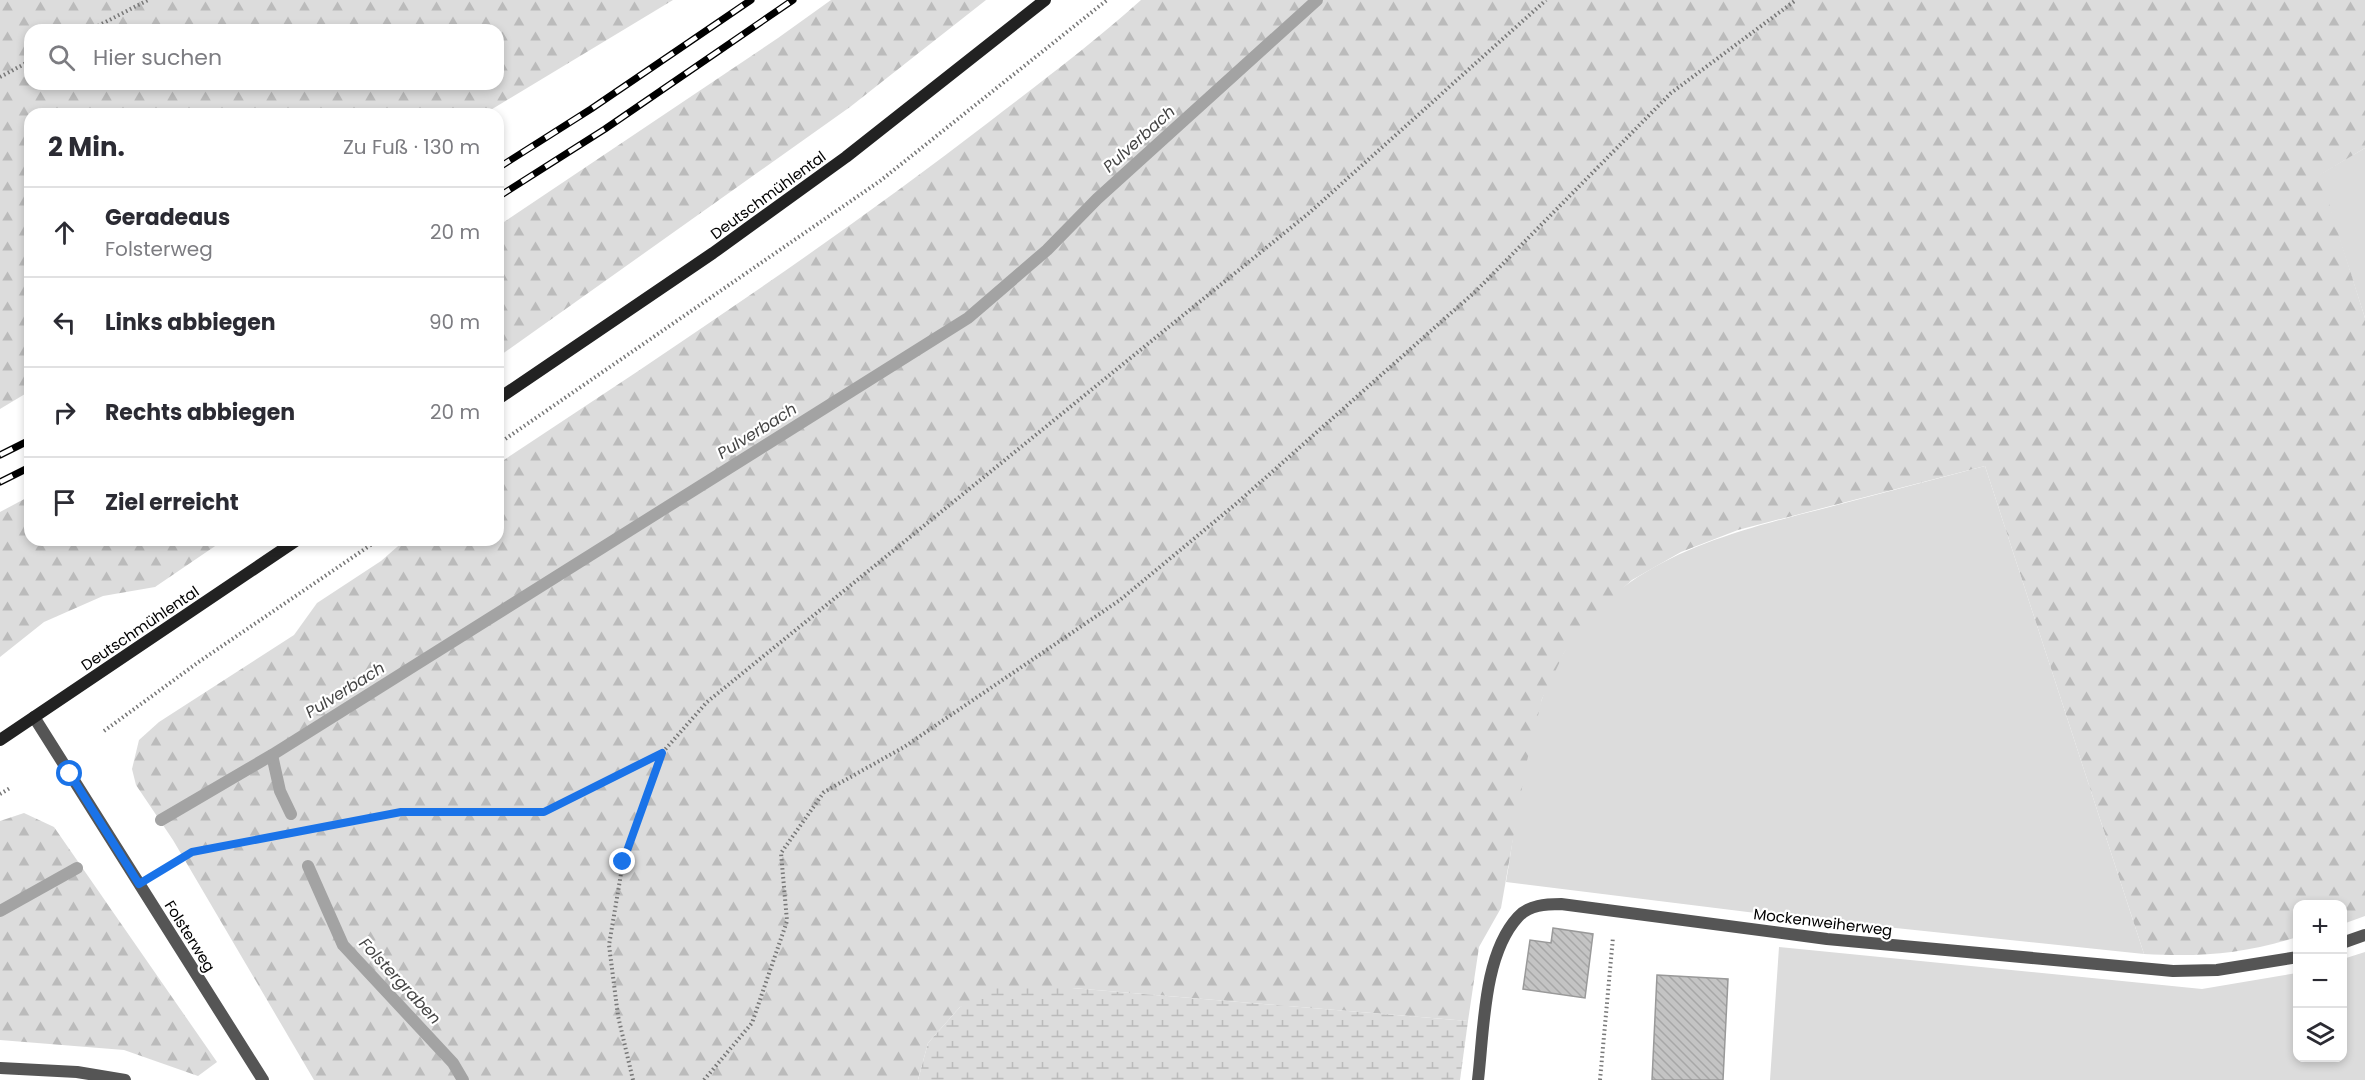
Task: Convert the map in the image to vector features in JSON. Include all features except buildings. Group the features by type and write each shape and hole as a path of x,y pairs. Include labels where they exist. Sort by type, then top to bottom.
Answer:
{"main road":[{"name":"Deutschmühlental","path":"504,395 713,253 846,157 1045,0"},
{"name":"Deutschmühlental","path":"0,740 288,546"}],"street":[{"name":"Folsterweg","path":"34,717 263,1080"},
{"name":"Mockenweiherweg","path":"1478,1080 1491,975 1497,951 1519,915 1540,904 1561,904 1827,939 2173,971 2217,970 2293,958"},
{"path":"2347,942 2365,935"},
{"path":"0,1068 77,1072 124,1080"}],"path":[{"path":"102,24 148,0"},
{"path":"504,440 879,181 1107,0"},
{"path":"633,1080 618,1016 609,945 623,862 662,753 707,702 1309,213 1546,0"},
{"path":"704,1080 752,1023 787,921 781,853 824,792 904,747 1120,600 1237,503 1477,290 1671,93 1796,0"},
{"path":"0,77 24,64"},
{"path":"104,731 200,661 369,546"},
{"path":"136,879 192,852 401,812 544,812 662,753"},
{"path":"0,794 10,788"},
{"path":"1600,1080 1615,912"}],"green space":[{"path":"0,0 673,0 494,108 24,108 24,395 0,409"},
{"path":"831,0 986,0 850,107 504,353 504,222"},
{"path":"1141,0 2365,0 2365,148 2320,175 2365,318 2365,916 2347,923 2347,900 2293,900 2293,938 2222,953 2144,954 1985,466 1738,530 1681,552 1632,580 1593,615 1564,653 1542,699 1526,765 1501,908 1479,947 1468,1021 1072,988 960,1007 928,1043 918,1080 314,1080 173,840 136,785 132,769 139,740 159,722 294,635 317,603 381,561 398,546 504,546 504,460 808,255 1047,77"},
{"path":"2365,148 2365,318 2319,175"},
{"path":"1985,466 2144,954 1781,916 1506,882 1524,766 1542,699 1563,655 1589,619 1620,590 1655,567 1694,548 1735,533"},
{"path":"24,499 24,546 215,546 155,587 103,596 44,622 0,657 0,512"},
{"path":"24,813 54,827 217,1062 198,1076 124,1050 0,1040 0,821"},
{"path":"1779,947 2202,989 2293,974 2293,1062 2347,1062 2347,958 2365,952 2365,1080 1770,1080"},
{"path":"998,986 1072,988 1468,1021 1460,1080 918,1080 928,1043 960,1007"}],"waterway":[{"name":"Pulverbach","path":"161,820 272,755 968,318 1047,250 1097,199 1317,0"},
{"name":"Folstergraben","path":"272,755 280,791 291,814"},
{"name":"Folstergraben","path":"308,866 343,945 453,1063 463,1080"},
{"name":"Pulverbach","path":"0,911 77,868"}],"railway":[{"path":"504,164 591,109 751,0"},
{"path":"504,193 605,129 793,0"},
{"path":"0,455 24,443"},
{"path":"0,482 24,470"}],"route":[{"path":"70,774 139,884 192,852 401,812 544,812 662,753 623,862"}]}
